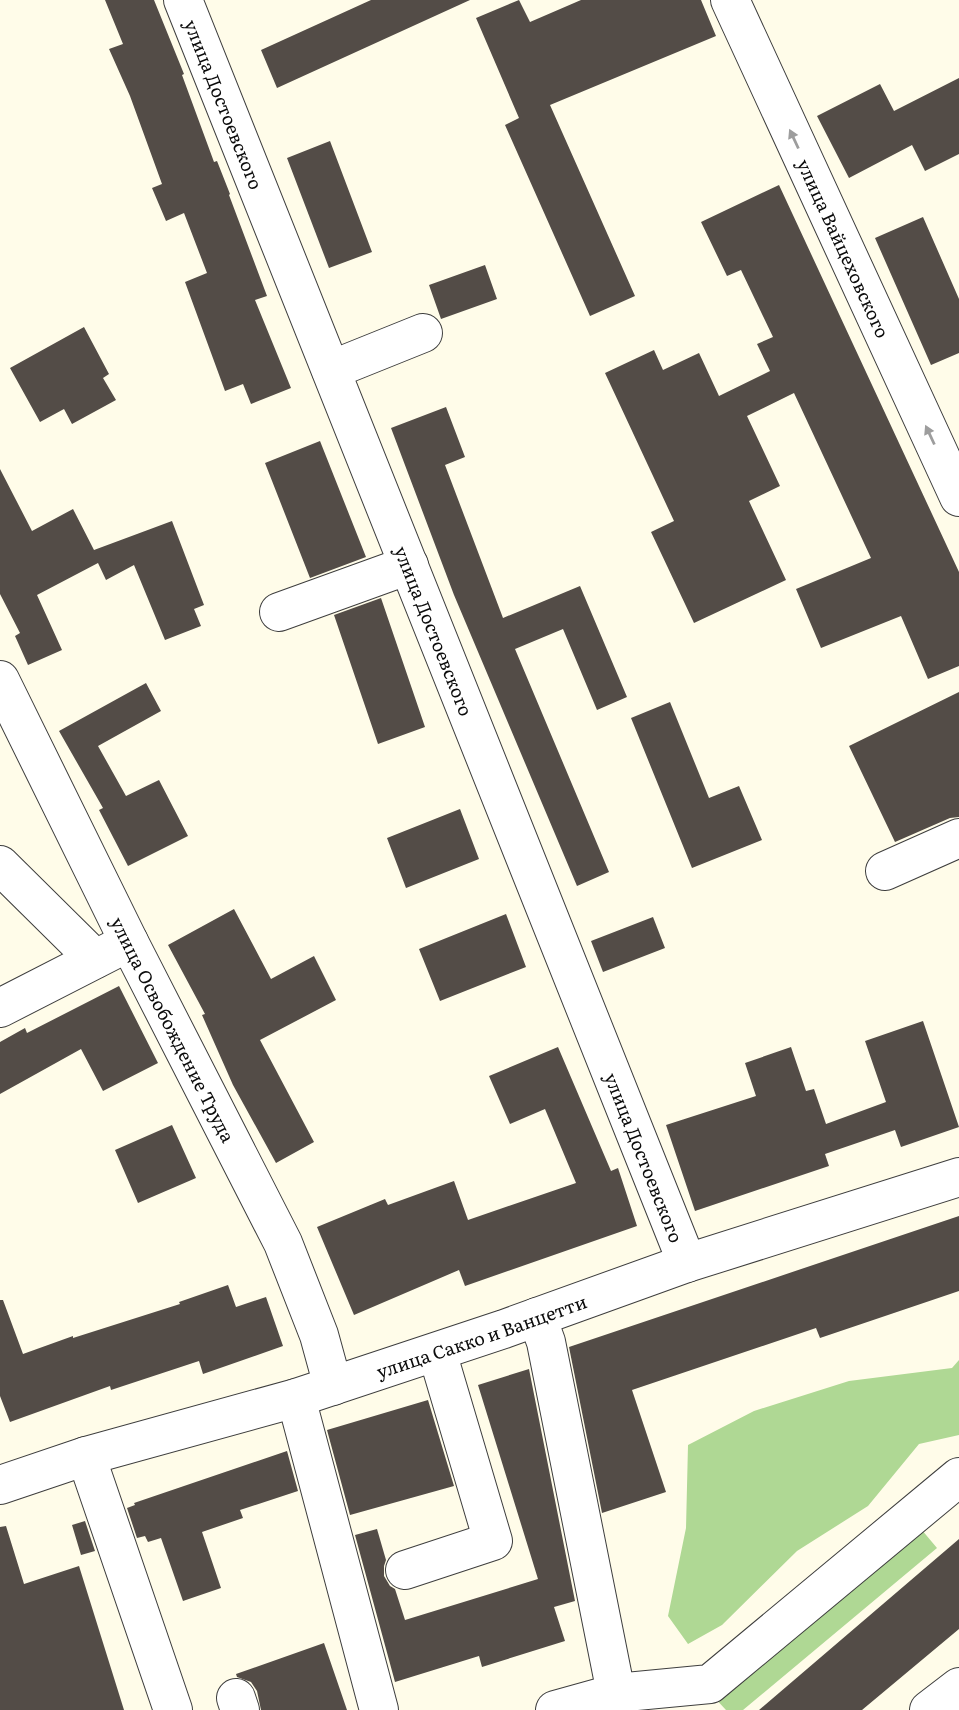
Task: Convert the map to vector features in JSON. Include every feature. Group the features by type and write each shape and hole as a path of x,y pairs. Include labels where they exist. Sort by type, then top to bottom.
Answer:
{"street":[{"name":"улица Достоевского","path":"183,0 687,1263"},
{"name":"улица Вайцеховского","path":"730,0 959,497"},
{"path":"331,370 423,333"},
{"path":"279,612 409,565"},
{"name":"улица Освобождение Труда","path":"0,680 129,942 283,1243 319,1335 333,1386"},
{"path":"885,871 959,838"},
{"path":"0,865 95,959"},
{"path":"0,1008 129,942"},
{"name":"улица Сакко и Ванцетти","path":"0,1485 86,1456 296,1398 437,1352 687,1263 959,1177"},
{"path":"537,1317 546,1342 616,1693"},
{"path":"405,1570 493,1541 437,1352"},
{"path":"296,1398 379,1710"},
{"path":"86,1456 173,1710"},
{"path":"555,1710 616,1693 710,1684 959,1477"},
{"path":"929,1710 959,1687"}],"green space":[{"path":"959,1360 959,1435 919,1444 868,1506 797,1551 722,1625 688,1644 668,1616 686,1528 688,1445 754,1411 849,1381 952,1368"},
{"path":"916,1523 937,1548 743,1710 726,1710 712,1695"}],"building":[{"path":"105,0 154,0 267,296 255,300 291,388 251,404 243,384 225,391 185,282 207,273 184,213 166,221 152,188 162,184 130,96 109,49 123,44"},
{"path":"371,0 470,0 277,88 261,50"},
{"path":"519,0 530,22 581,0 701,0 716,36 550,105 635,296 590,316 505,125 519,118 476,18"},
{"path":"959,78 959,154 925,171 912,145 849,178 817,116 880,84 894,111"},
{"path":"330,141 372,252 329,268 287,158"},
{"path":"779,185 959,572 959,666 928,679 901,616 821,648 796,589 871,558 794,393 747,416 780,486 749,501 786,580 694,623 651,532 674,521 605,373 654,350 663,370 699,353 719,396 770,371 757,344 773,337 741,270 727,276 701,222"},
{"path":"923,217 959,299 959,353 931,365 875,238"},
{"path":"485,265 497,299 441,319 429,285"},
{"path":"84,327 109,374 103,378 116,400 72,424 64,409 40,422 10,368"},
{"path":"446,407 465,457 445,465 503,618 580,586 627,697 597,710 563,629 515,649 609,872 577,886 454,595 391,428"},
{"path":"320,441 366,557 310,578 265,463"},
{"path":"0,469 32,531 73,509 94,550 172,521 204,605 194,609 201,626 165,640 134,565 106,580 98,563 37,595 62,650 28,665 15,636 20,633 0,594"},
{"path":"381,598 425,727 378,744 334,615"},
{"path":"146,683 161,711 98,746 126,796 159,780 188,836 128,866 99,810 103,808 59,731"},
{"path":"959,692 959,817 950,818 895,842 849,746"},
{"path":"670,702 709,798 739,786 762,840 692,868 631,718"},
{"path":"460,809 479,859 406,888 387,838"},
{"path":"234,909 271,979 314,956 336,1000 260,1040 314,1142 276,1163 233,1085 202,1015 205,1014 168,945"},
{"path":"506,914 526,967 440,1001 419,949"},
{"path":"653,917 665,948 603,972 591,941"},
{"path":"119,986 158,1063 103,1091 81,1049 0,1094 0,1042 25,1028 27,1033"},
{"path":"923,1021 959,1127 901,1147 895,1130 825,1154 829,1166 695,1211 666,1125 756,1096 745,1063 791,1047 806,1091 814,1089 826,1124 886,1102 865,1041"},
{"path":"558,1047 611,1171 618,1168 637,1226 465,1286 459,1270 354,1315 317,1227 385,1199 388,1205 454,1181 468,1220 576,1183 545,1109 510,1124 489,1076"},
{"path":"172,1125 196,1178 138,1203 115,1150"},
{"path":"959,1216 959,1291 820,1338 816,1328 632,1390 666,1492 602,1513 569,1347"},
{"path":"228,1285 236,1307 266,1297 283,1346 203,1374 199,1361 111,1390 110,1386 10,1422 0,1396 0,1300 3,1300 23,1354 180,1304 179,1302"},
{"path":"529,1369 575,1601 554,1607 565,1641 482,1667 479,1656 395,1682 355,1535 377,1529 386,1560 384,1576 395,1589 405,1620 538,1579 478,1385"},
{"path":"428,1400 454,1486 350,1515 327,1430"},
{"path":"287,1451 298,1491 240,1510 243,1518 202,1532 221,1588 183,1601 161,1538 148,1542 145,1536 137,1538 127,1508 135,1505 134,1503"},
{"path":"85,1521 95,1551 81,1555 72,1525"},
{"path":"6,1526 24,1584 79,1566 124,1710 0,1710 0,1527"},
{"path":"959,1539 959,1629 862,1710 759,1710"},
{"path":"324,1643 347,1710 261,1710 257,1691 251,1682 237,1677 236,1674"}]}
